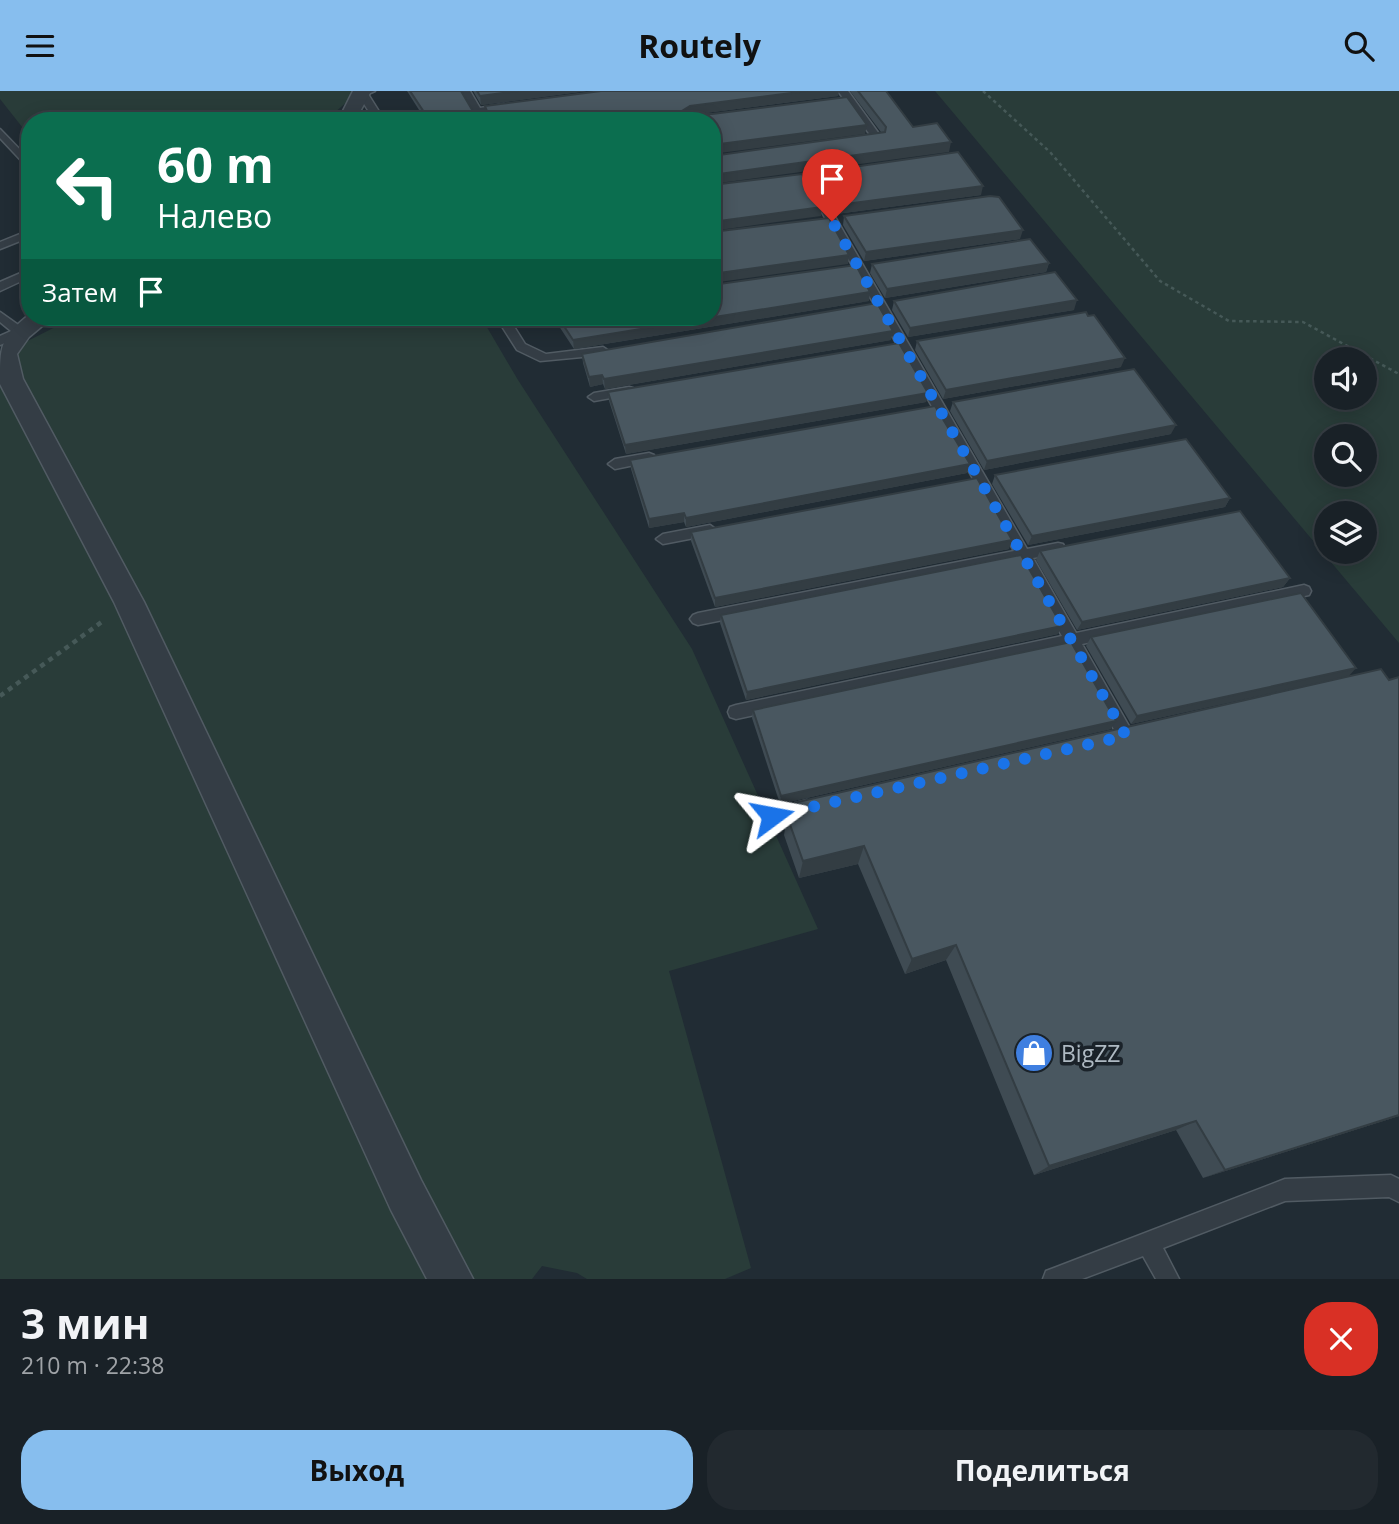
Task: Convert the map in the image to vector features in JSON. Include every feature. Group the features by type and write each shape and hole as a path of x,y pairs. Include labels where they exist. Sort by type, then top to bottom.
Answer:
{"street":[{"path":"351,112 365,92"},
{"path":"15,326 5,353 10,379 129,602 406,1195 451,1279"}],"lane":[{"path":"465,91 478,111 519,106"},
{"path":"365,92 375,112"},
{"path":"836,102 846,95 877,138 850,142"},
{"path":"0,132 21,156"},
{"path":"807,177 1126,736"},
{"path":"0,246 21,237"},
{"path":"0,287 21,276"},
{"path":"508,326 521,347 544,358 616,349"},
{"path":"594,397 648,388"},
{"path":"615,464 668,454"},
{"path":"663,539 718,528"},
{"path":"698,619 1074,545"},
{"path":"736,712 1304,591"},
{"path":"772,816 826,804"},
{"path":"1054,1279 1284,1190 1391,1186 1399,1191"},
{"path":"1149,1243 1168,1279"}],"path":[{"path":"984,91 1050,152 1160,281 1229,321 1303,322 1399,374"},
{"path":"0,696 129,602"}],"green space":[{"path":"0,91 357,93 335,112 21,112 21,126 0,99"},
{"path":"935,91 1399,91 1399,643 1333,564 1377,564 1377,501 1314,501 1314,542"},
{"path":"57,326 486,326 518,380 692,649 818,929 669,971 751,1268 725,1279 587,1279 577,1273 542,1266 532,1279 0,1279 0,355"}],"building":[{"path":"410,91 461,91 473,112 424,112"},
{"path":"477,91 518,91 480,96"},
{"path":"601,91 807,91 690,106 682,111 486,112 485,106"},
{"path":"858,91 886,91 913,127 937,123 951,142 721,174 721,155 885,132 886,127"},
{"path":"847,97 867,125 721,144 721,113"},
{"path":"958,152 983,186 838,205 818,172"},
{"path":"802,174 822,207 721,221 721,184"},
{"path":"999,197 1023,230 866,252 844,216"},
{"path":"829,218 849,255 721,273 721,231"},
{"path":"1030,239 1049,263 887,289 872,264"},
{"path":"856,265 870,292 721,316 721,284"},
{"path":"1055,272 1077,300 910,328 894,301"},
{"path":"877,303 893,331 604,379 602,375 589,377 582,354"},
{"path":"1086,312 1088,316 1094,315 1125,358 946,390 917,341"},
{"path":"564,326 660,326 573,340"},
{"path":"899,343 928,393 625,445 608,392"},
{"path":"1134,369 1176,425 987,461 953,402"},
{"path":"935,406 970,464 686,518 684,513 649,519 630,460"},
{"path":"1186,439 1230,498 1032,536 995,475"},
{"path":"977,478 1012,540 715,598 691,532"},
{"path":"1240,511 1290,578 1082,622 1040,551"},
{"path":"1021,555 1062,626 747,692 721,615"},
{"path":"1301,593 1356,668 1137,716 1091,637"},
{"path":"1071,642 1116,721 781,796 753,710"},
{"path":"1381,669 1389,680 1399,677 1399,1115 1225,1170 1196,1121 1049,1166 956,945 912,959 864,846 803,861 787,816 793,815 789,804"}],"place":[{"name":"BigZZ","path":"1034,1053"}],"route":[{"path":"772,816 1126,736 832,221"}]}
